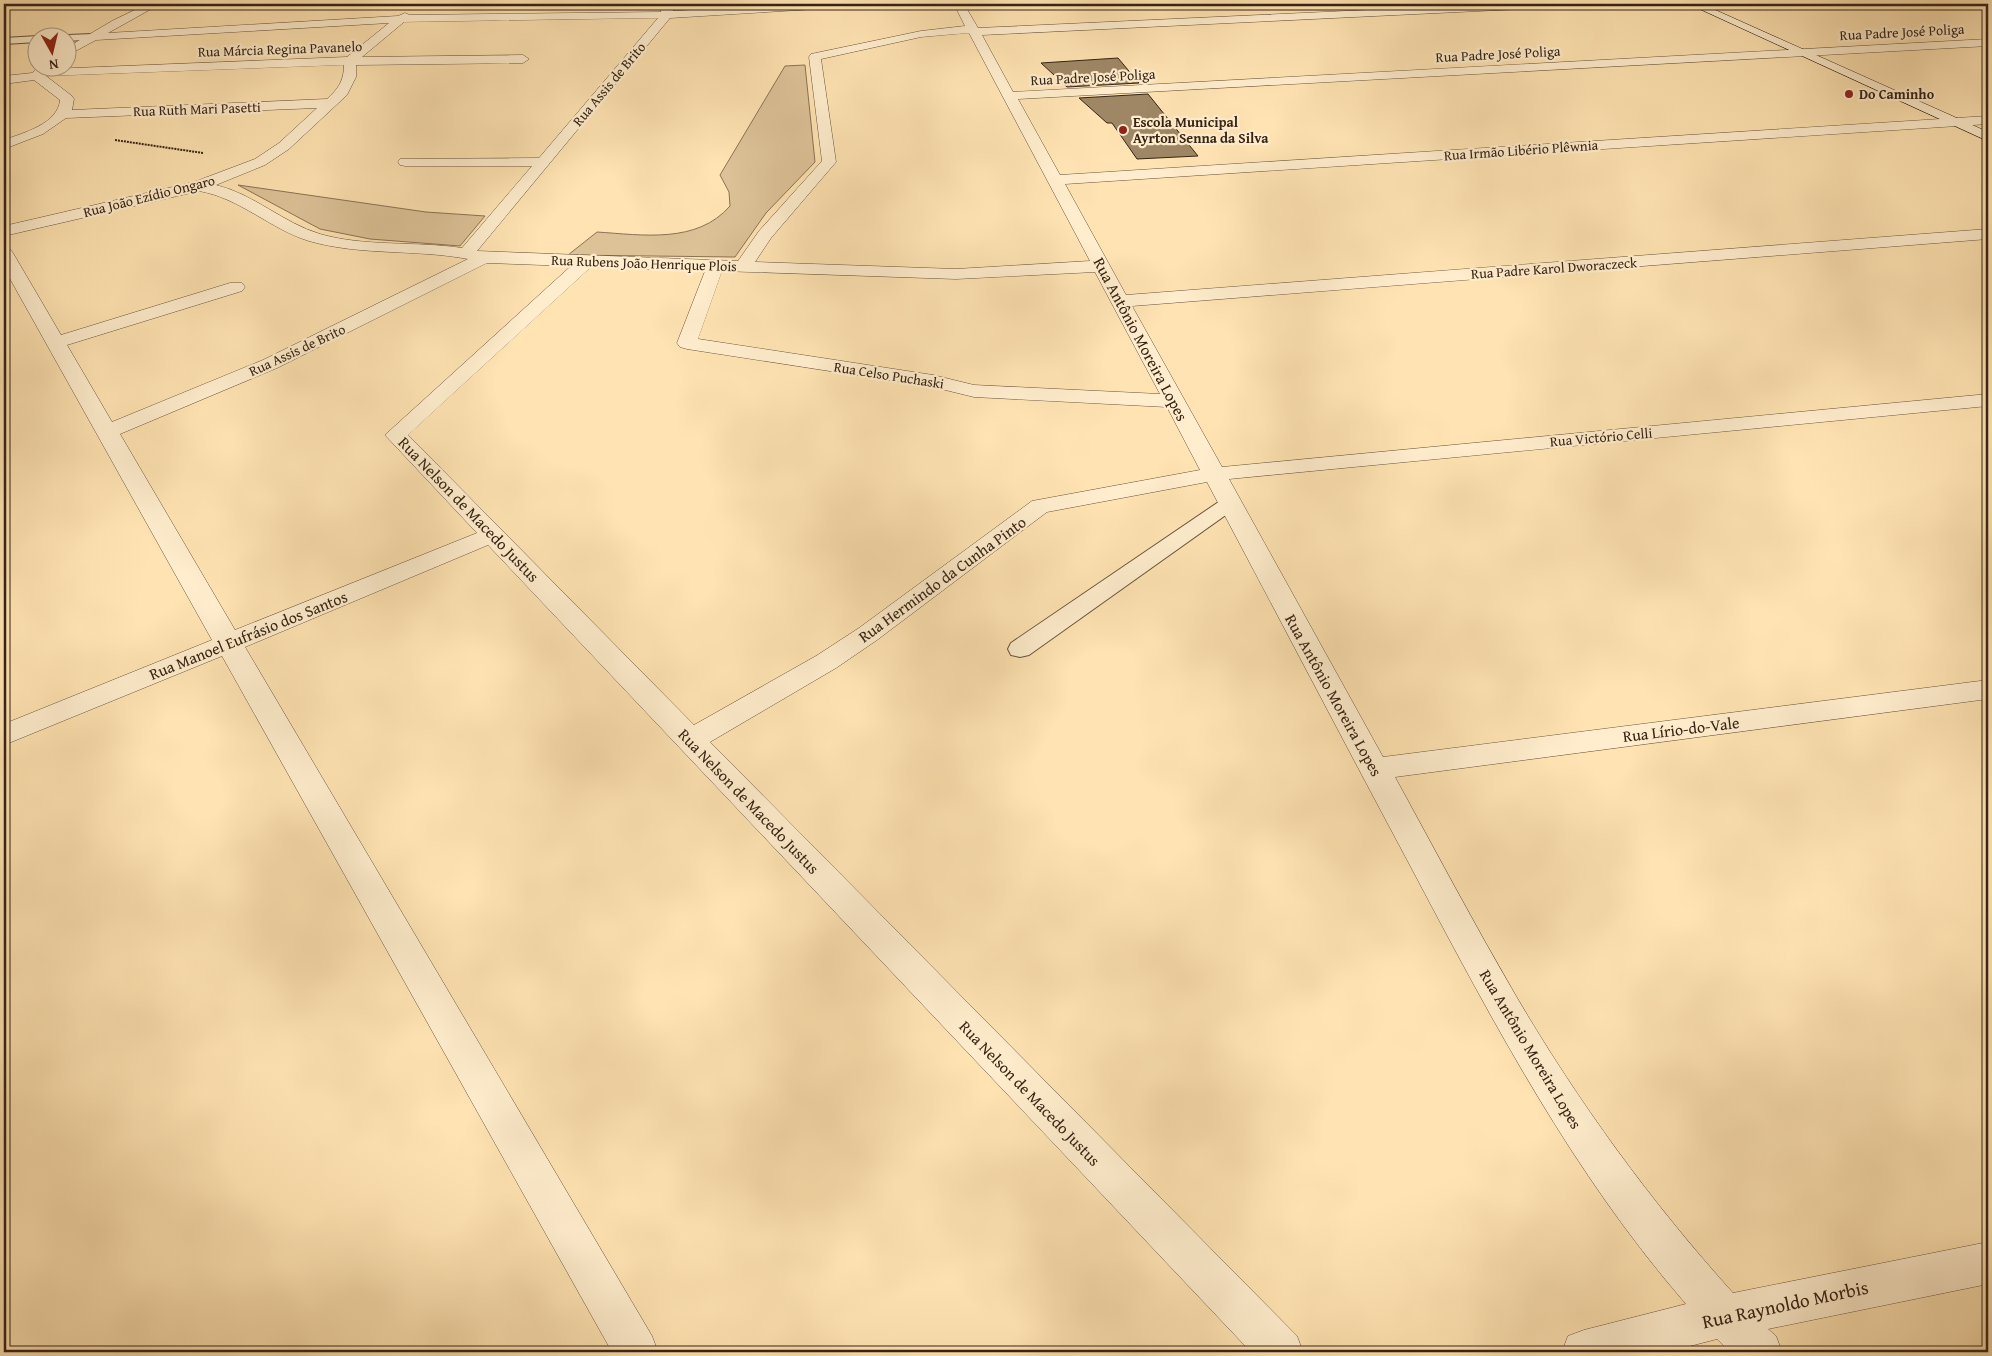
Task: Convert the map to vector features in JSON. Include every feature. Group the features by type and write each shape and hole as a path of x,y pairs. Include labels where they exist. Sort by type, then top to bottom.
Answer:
{"street":[{"path":"78,45 92,36 155,4"},
{"path":"350,61 401,19 415,10 433,4"},
{"path":"92,36 401,19 847,4"},
{"name":"Rua Antônio Moreira Lopes","path":"959,4 1504,1008 1563,1107 1634,1208 1723,1316 1760,1352"},
{"path":"744,266 765,235 829,162 813,59 815,57 921,34 1562,4"},
{"path":"1694,4 1988,137"},
{"name":"Rua Assis de Brito","path":"107,432 270,364 475,256 543,162 667,9"},
{"name":"Rua Padre José Poliga","path":"1009,96 1988,42"},
{"name":"Rua Márcia Regina Pavanelo","path":"78,71 350,61 523,59"},
{"name":"Rua João Ezídio Ongaro","path":"4,231 199,186 260,162 284,146 331,103 348,84 351,72 350,61"},
{"name":"Rua Márcia Regina Pavanelo","path":"4,80 28,75"},
{"path":"4,145 41,130 63,114 68,104 67,99 45,78"},
{"name":"Rua Ruth Mari Pasetti","path":"63,114 331,103"},
{"name":"Rua Irmão Libério Plêwnia","path":"1055,180 1988,120"},
{"path":"405,162 543,162"},
{"name":"Rua Rubens João Henrique Plois","path":"199,186 233,195 284,226 315,237 358,245 475,256 586,262 976,274 1101,266"},
{"name":"Rua Padre Karol Dworaczeck","path":"1120,301 1988,234"},
{"path":"6,261 107,432 636,1352"},
{"name":"Rua Nelson de Macedo Justus","path":"586,262 396,435 1281,1352"},
{"name":"Rua Celso Puchaski","path":"716,265 688,343 933,381 974,391 1174,401"},
{"path":"55,343 236,287"},
{"name":"Rua Victório Celli","path":"1214,474 1988,400"},
{"name":"Rua Hermindo da Cunha Pinto","path":"690,740 826,662 868,634 1040,506 1214,474"},
{"name":"Rua Manoel Eufrásio dos Santos","path":"4,735 493,535"},
{"name":"Rua Lírio-do-Vale","path":"1374,769 1988,689"},
{"name":"Rua Raynoldo Morbis","path":"1584,1352 1723,1316 1988,1263"}],"lane":[{"path":"78,37 92,36"},
{"path":"4,41 28,40"},
{"path":"1020,649 1230,503"}],"path":[{"path":"108,139 260,162"}],"shaded area":[{"path":"805,65 815,162 766,213 735,257 568,255 597,232 651,235 686,232 702,227 717,218 730,206 729,192 720,175 785,66"},
{"path":"238,185 426,212 485,216 460,246 370,239 320,229"}],"building":[{"path":"1118,58 1139,83 1067,87 1041,63"},
{"path":"1148,94 1198,156 1137,159 1112,123 1107,123 1079,98"}],"place":[{"name":"Do Caminho","path":"1849,94"},
{"name":"Escola Municipal Ayrton Senna da Silva","path":"1123,130"}]}
